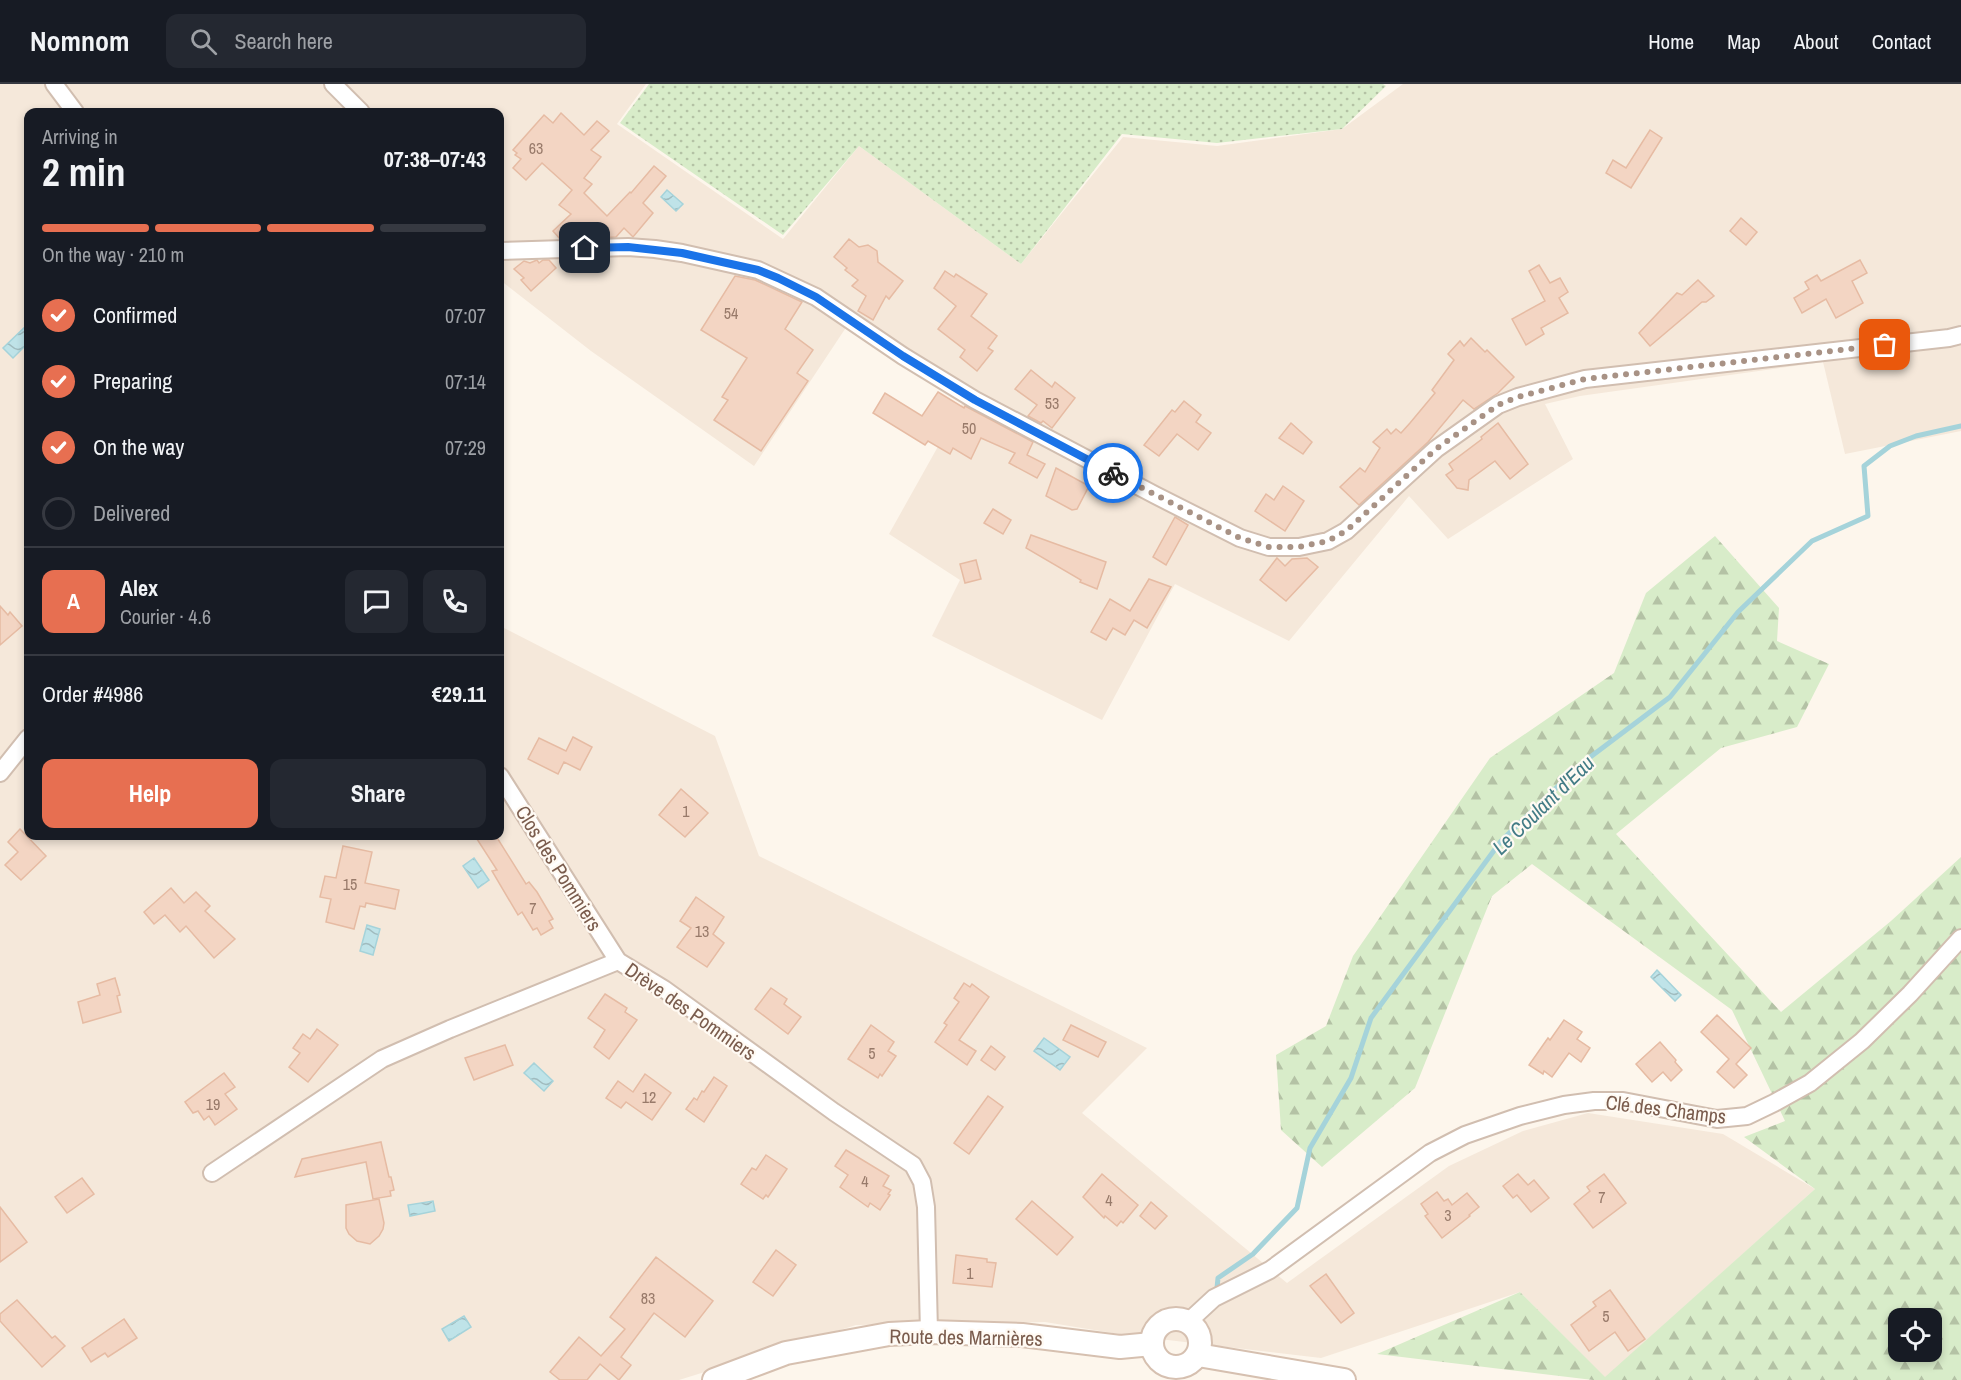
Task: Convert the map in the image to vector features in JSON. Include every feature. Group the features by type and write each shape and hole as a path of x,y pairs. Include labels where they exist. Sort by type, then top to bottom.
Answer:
{"street":[{"path":"54,84 72,108"},
{"path":"333,84 357,108"},
{"path":"504,251 655,249 758,270 816,297 903,356 975,400 1240,538 1269,547 1299,547 1328,541 1346,531 1436,449 1498,405 1518,397 1585,379 1949,338 1961,334"},
{"path":"0,773 24,743"},
{"name":"Clos des Pommiers","path":"504,782 618,961"},
{"name":"Clé des Champs","path":"1188,1322 1214,1298 1270,1270 1430,1153 1465,1135 1520,1116 1564,1105 1594,1101 1623,1101 1717,1119 1747,1116 1774,1103 1810,1083 1862,1041 1910,994 1961,938"},
{"name":"Drève des Pommiers","path":"212,1173 342,1084 388,1056 618,961 664,988 834,1112 913,1165 922,1182 926,1207 929,1332"},
{"path":"1176,1319 1188,1322 1200,1336 1201,1346 1198,1355 1191,1363 1181,1367 1171,1367 1161,1362 1152,1344 1155,1332 1163,1323 1176,1319"},
{"name":"Route des Marnières","path":"714,1380 786,1353 889,1334 929,1332 1022,1335 1119,1347 1152,1344"},
{"path":"1198,1355 1344,1380"}],"shaded area":[{"path":"0,84 646,84 617,124 783,239 859,146 1021,264 1123,137 1217,146 1342,129 1403,84 1961,84 1961,431 1845,454 1823,362 1580,396 1545,404 1573,459 1448,539 1409,496 1289,641 1175,584 1102,720 932,636 960,580 889,534 964,400 847,326 754,466 591,351 504,283 504,108 24,108 24,840 504,840 504,628 715,736 759,856 1147,1048 1082,1113 1287,1283 1449,1166 1523,1131 1588,1113 1723,1134 1815,1189 1605,1378 1520,1292 1321,1358 1125,1335 1045,1322 856,1325 679,1380 0,1380"}],"green space":[{"path":"649,84 1383,84 1386,86 1342,129 1217,143 1122,134 1021,264 859,146 783,235 620,123"},
{"path":"1715,536 1779,608 1777,641 1829,664 1797,727 1721,748 1616,834 1781,1012 1891,921 1961,857 1961,1380 1593,1380 1377,1354 1520,1292 1605,1377 1815,1189 1744,1137 1785,1121 1732,1010 1532,864 1492,896 1415,1088 1322,1167 1281,1130 1276,1055 1326,1026 1353,956 1490,758 1614,673 1646,593"}],"water":[{"path":"667,190 683,204 676,211 661,197"},
{"path":"24,328 24,347 13,358 3,348"},
{"path":"474,858 489,880 478,888 463,866"},
{"path":"367,925 380,929 373,955 360,951"},
{"path":"1657,970 1681,995 1675,1001 1651,977"},
{"path":"1044,1038 1070,1057 1060,1070 1034,1051"},
{"path":"534,1063 553,1081 544,1091 524,1073"},
{"path":"433,1201 435,1211 410,1216 408,1205"},
{"path":"464,1316 471,1327 449,1341 442,1329"}],"building":[{"path":"561,113 584,135 597,121 609,131 591,150 601,157 584,178 592,184 584,193 607,216 654,166 666,176 643,203 653,213 633,237 624,228 616,237 560,239 553,231 571,214 559,205 572,190 542,163 526,180 513,168 521,159 515,155 517,153 513,150 544,115 553,123"},
{"path":"1650,130 1662,138 1631,188 1606,173 1613,160 1626,168"},
{"path":"1741,218 1757,232 1746,245 1730,231"},
{"path":"849,239 859,247 868,245 877,251 878,262 903,281 889,299 886,296 873,320 858,311 866,296 852,286 858,280 834,257"},
{"path":"537,260 539,263 549,260 556,268 531,291 521,280 524,278 514,269 524,261 530,263"},
{"path":"1860,260 1867,273 1852,281 1863,303 1836,318 1826,299 1802,313 1794,298 1809,289 1805,282 1817,275 1821,281"},
{"path":"1539,265 1550,283 1560,278 1568,292 1559,298 1568,313 1541,328 1544,334 1526,345 1512,319 1545,301 1529,271"},
{"path":"945,271 954,277 956,274 987,294 971,316 997,336 988,348 993,351 977,371 960,357 965,350 938,329 956,306 934,288"},
{"path":"735,276 755,280 802,302 785,329 813,350 797,373 808,381 761,451 714,420 728,400 722,397 747,358 701,330"},
{"path":"1698,280 1714,296 1702,302 1650,346 1639,333 1677,293 1682,295"},
{"path":"1471,338 1485,352 1487,350 1514,377 1498,393 1474,409 1463,400 1428,442 1359,505 1340,487 1360,468 1365,472 1380,448 1373,442 1387,429 1391,434 1396,429 1401,433 1410,423 1435,393 1432,390 1454,360 1448,354 1460,341 1464,346"},
{"path":"1031,370 1052,387 1055,382 1075,398 1052,428 1043,421 1041,423 1028,416 1037,405 1015,389"},
{"path":"938,392 964,408 965,406 1033,442 1027,455 1045,464 1037,478 1009,463 1015,453 981,438 971,459 953,448 950,454 928,441 925,445 873,413 885,393 922,416"},
{"path":"1184,401 1201,415 1196,422 1211,433 1198,450 1177,434 1159,456 1144,445 1172,410 1175,412"},
{"path":"1291,423 1312,442 1303,454 1279,438"},
{"path":"1498,423 1528,464 1510,479 1495,461 1469,480 1468,490 1457,488 1446,475 1453,470 1449,464 1482,439 1481,437"},
{"path":"1056,468 1089,486 1077,509 1072,510 1046,496"},
{"path":"1283,486 1304,501 1285,531 1255,511 1266,494 1274,500"},
{"path":"993,509 1011,520 1003,534 984,523"},
{"path":"1175,517 1188,525 1166,565 1153,557"},
{"path":"1031,535 1106,562 1097,589 1080,582 1081,580 1026,548"},
{"path":"1277,558 1285,566 1292,559 1307,558 1318,567 1286,601 1260,580"},
{"path":"976,560 981,579 965,583 960,564"},
{"path":"1149,579 1171,587 1147,628 1134,620 1125,635 1113,628 1106,640 1091,632 1110,599 1130,611"},
{"path":"0,606 8,615 10,612 22,626 0,645"},
{"path":"573,737 592,747 580,770 564,762 558,774 528,759 539,738 566,751"},
{"path":"681,789 708,813 685,837 659,815"},
{"path":"20,829 24,833 24,840 31,840 46,856 21,880 5,865 18,852 8,842"},
{"path":"478,840 498,840 526,884 529,882 537,892 553,919 549,921 553,928 541,935 537,928 533,930 522,912 518,915 492,871 497,870"},
{"path":"343,846 372,852 365,883 399,890 395,909 366,903 365,907 360,906 354,929 326,922 331,899 320,897 325,876 336,878"},
{"path":"171,888 184,903 196,892 210,906 205,911 235,939 214,958 186,926 180,932 165,915 154,924 144,912"},
{"path":"696,897 724,917 713,934 724,943 707,967 677,947 691,928 680,921"},
{"path":"115,978 120,995 117,996 121,1012 83,1023 78,1002 100,995 97,984"},
{"path":"964,983 970,987 972,984 989,997 959,1040 976,1051 967,1065 935,1042 947,1025 944,1023 959,1002 954,998"},
{"path":"771,988 787,999 784,1004 801,1017 788,1034 755,1009"},
{"path":"605,994 627,1008 625,1012 637,1020 609,1059 594,1047 605,1030 588,1018"},
{"path":"1717,1015 1751,1048 1736,1064 1747,1075 1734,1088 1717,1072 1729,1059 1701,1032"},
{"path":"1564,1020 1582,1032 1577,1039 1590,1048 1581,1062 1569,1053 1552,1077 1529,1065"},
{"path":"871,1025 894,1042 888,1051 896,1056 882,1076 880,1074 878,1078 848,1059"},
{"path":"1071,1025 1106,1042 1098,1057 1063,1040"},
{"path":"317,1029 338,1045 308,1082 289,1067 300,1053 293,1048 303,1034 310,1039"},
{"path":"1660,1042 1682,1070 1671,1081 1663,1072 1652,1082 1636,1064"},
{"path":"505,1045 513,1065 474,1080 465,1058"},
{"path":"991,1046 1005,1057 995,1070 981,1060"},
{"path":"224,1073 235,1087 225,1094 237,1109 215,1125 209,1116 204,1120 198,1111 193,1113 185,1102"},
{"path":"645,1074 671,1093 652,1120 626,1102 621,1108 606,1098 618,1081 633,1092"},
{"path":"714,1077 727,1086 704,1122 686,1109 694,1098 697,1100 702,1091 704,1092"},
{"path":"988,1096 1003,1107 969,1154 954,1143"},
{"path":"381,1142 394,1190 390,1191 391,1196 373,1199 366,1162 295,1177 302,1159"},
{"path":"846,1150 889,1176 883,1186 891,1190 888,1194 890,1195 880,1210 870,1203 868,1207 840,1187 848,1175 835,1166"},
{"path":"766,1155 787,1169 768,1197 766,1195 763,1199 741,1184 752,1168 756,1170"},
{"path":"1102,1174 1138,1205 1123,1223 1121,1221 1117,1226 1105,1216 1104,1218 1083,1197"},
{"path":"1518,1174 1528,1185 1534,1180 1549,1198 1531,1212 1517,1195 1513,1198 1503,1186"},
{"path":"1604,1174 1626,1203 1593,1228 1574,1204 1590,1191 1587,1187"},
{"path":"82,1178 94,1194 67,1213 55,1197"},
{"path":"1437,1192 1444,1201 1448,1199 1452,1205 1467,1193 1479,1207 1442,1238 1425,1216 1428,1214 1421,1204"},
{"path":"379,1199 383,1229 370,1244 357,1241 346,1228 346,1205"},
{"path":"1032,1201 1073,1237 1057,1255 1016,1219"},
{"path":"1151,1202 1167,1216 1155,1229 1140,1216"},
{"path":"0,1207 27,1242 0,1262"},
{"path":"776,1250 796,1265 773,1296 753,1282"},
{"path":"956,1255 987,1259 987,1262 996,1263 992,1287 953,1283"},
{"path":"656,1257 713,1301 685,1337 654,1313 621,1357 631,1365 619,1380 600,1364 587,1380 560,1380 550,1372 579,1337 601,1356 625,1329 610,1317"},
{"path":"1326,1274 1354,1313 1341,1323 1310,1286"},
{"path":"1610,1290 1645,1339 1628,1351 1615,1332 1589,1351 1571,1325 1596,1306 1593,1302"},
{"path":"17,1300 52,1338 55,1336 65,1346 42,1367 0,1321 0,1314"},
{"path":"124,1319 137,1338 108,1357 105,1353 91,1362 82,1348"}],"waterway":[{"name":"Le Coulant d'Eau","path":"1217,1288 1218,1278 1253,1254 1297,1208 1310,1148 1351,1078 1371,1018 1501,841 1581,764 1670,697 1738,612 1812,541 1868,516 1864,466 1890,446 1916,436 1961,426"}],"way so far":[{"path":"1113,473 1240,538 1269,547 1299,547 1328,541 1346,531 1436,449 1498,405 1518,397 1585,379 1885,345"}],"route":[{"path":"585,248 628,247 682,253 736,264 778,278 816,297 903,356 975,400 1113,473"}]}
